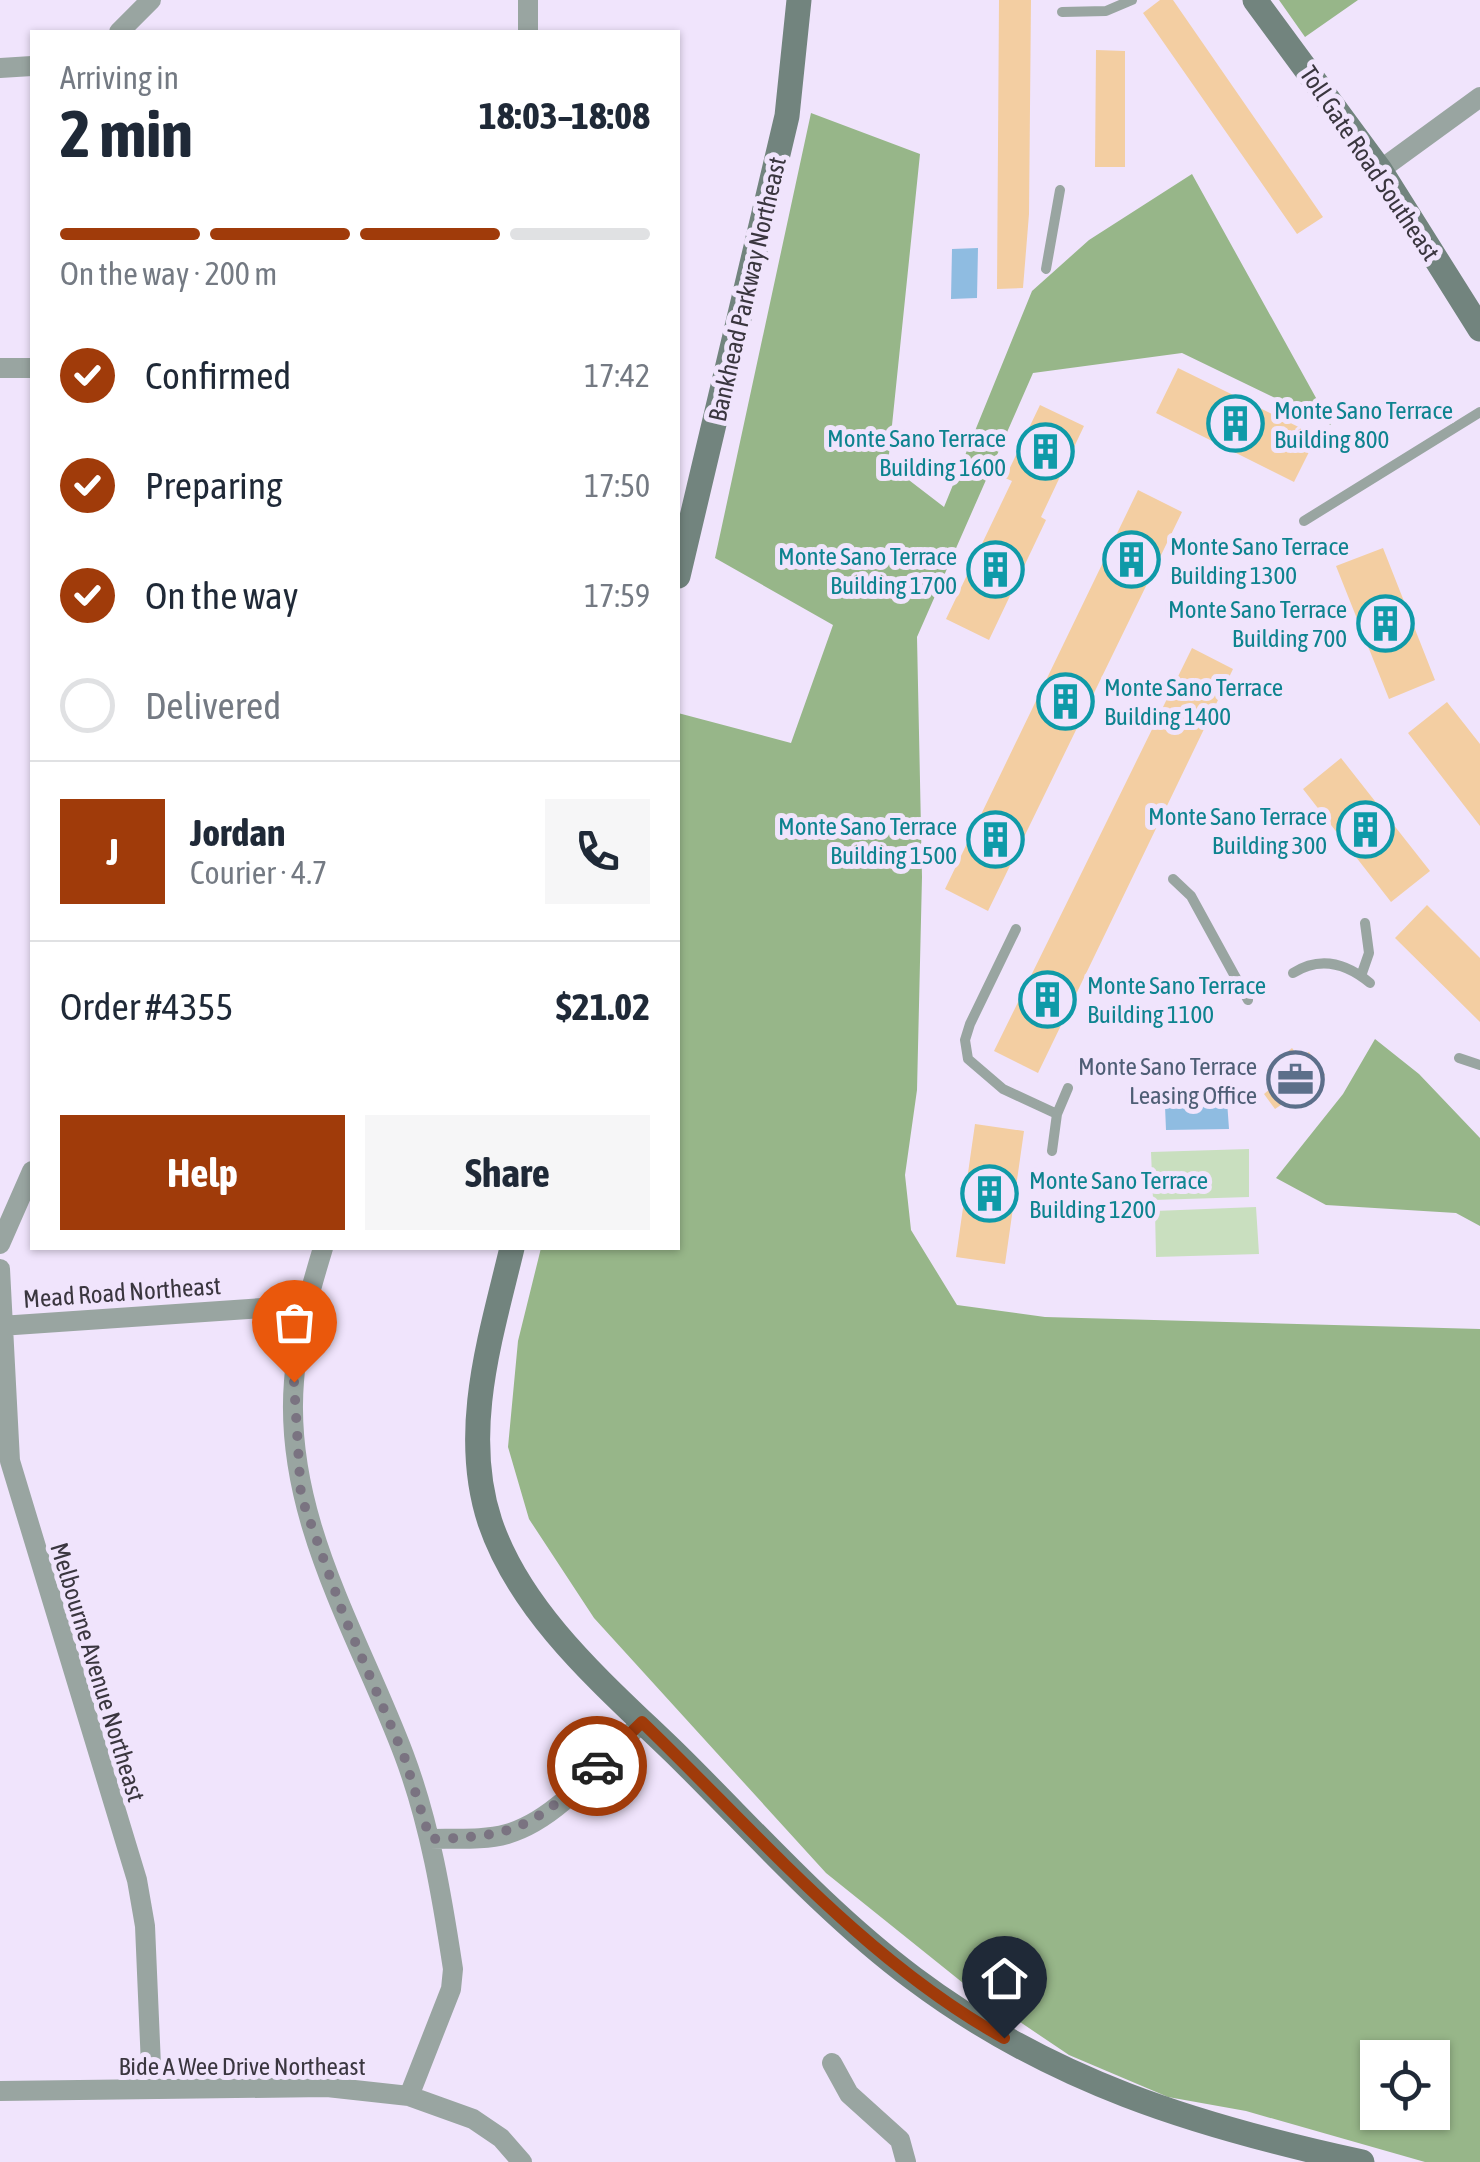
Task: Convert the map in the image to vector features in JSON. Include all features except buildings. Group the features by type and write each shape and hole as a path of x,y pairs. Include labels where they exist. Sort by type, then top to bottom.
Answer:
{"street":[{"path":"122,30 151,0"},
{"path":"528,0 528,30"},
{"name":"Bankhead Parkway Northeast","path":"680,568 788,116 799,0"},
{"name":"Toll Gate Road Southeast","path":"1255,0 1380,170 1480,329"},
{"path":"0,68 30,66"},
{"path":"1380,170 1480,97"},
{"path":"0,368 30,368"},
{"path":"0,1244 30,1176"},
{"path":"322,1250 307,1305 294,1382 301,1496 344,1616 404,1756 430,1839 449,1945 452,1989 409,2096"},
{"path":"512,1250 484,1367 478,1454 490,1520 514,1573 547,1622 642,1722 856,1930 973,2020 1108,2090 1166,2113 1236,2135 1362,2162"},
{"name":"Melbourne Avenue Northeast","path":"0,1269 10,1461 20,1506 140,1896 145,1926 152,2089"},
{"name":"Mead Road Northeast","path":"1,1326 307,1305"},
{"path":"430,1839 504,1835 526,1826 574,1790 642,1722"},
{"path":"832,2063 849,2094 900,2140 906,2162"},
{"name":"Bide A Wee Drive Northeast","path":"0,2091 327,2087 409,2096 473,2120 500,2138 522,2162"}],"lane":[{"path":"1062,12 1106,11 1132,0"},
{"path":"1046,269 1060,190"},
{"path":"1304,521 1324,504 1480,412"},
{"path":"1173,879 1192,896 1248,1000"},
{"path":"1293,973 1316,963 1331,963 1366,980 1366,923"},
{"path":"1016,929 970,1024 965,1040 968,1059 1003,1089 1057,1114"},
{"path":"1460,1058 1480,1065"},
{"path":"1052,1151 1057,1114 1068,1088"}],"green space":[{"path":"1279,0 1358,0 1305,37"},
{"path":"811,113 920,154 888,464 944,507 1032,291 1089,240 1192,174 1331,425 1182,353 1033,373 917,637 922,877 917,1090 905,1175 911,1230 957,1305 1045,1317 1480,1329 1480,2162 1425,2162 1246,2111 1168,2097 1069,2055 968,1987 826,1873 594,1618 529,1519 508,1447 518,1341 541,1250 680,1250 680,714 791,743 833,625 715,558"},
{"path":"1375,1039 1419,1074 1480,1138 1480,1226 1456,1213 1326,1205 1276,1178 1343,1094"},
{"path":"1249,1149 1249,1197 1153,1200 1151,1152"},
{"path":"1256,1207 1259,1254 1156,1257 1155,1211"}],"water":[{"path":"978,248 977,298 951,299 952,249"},
{"path":"1227,1101 1229,1129 1166,1130 1165,1106"}],"way so far":[{"path":"294,1382 294,1431 301,1496 344,1616 404,1756 430,1839 504,1835 526,1826 574,1790 597,1766"}],"place":[{"name":"Monte Sano Terrace Building 800","path":"1235,424"},
{"name":"Monte Sano Terrace Building 1600","path":"1045,452"},
{"name":"Monte Sano Terrace Building 1300","path":"1131,560"},
{"name":"Monte Sano Terrace Building 1700","path":"996,570"},
{"name":"Monte Sano Terrace Building 700","path":"1386,623"},
{"name":"Monte Sano Terrace Building 1400","path":"1065,701"},
{"name":"Monte Sano Terrace Building 300","path":"1366,830"},
{"name":"Monte Sano Terrace Building 1500","path":"996,840"},
{"name":"Monte Sano Terrace Building 1100","path":"1048,999"},
{"name":"Monte Sano Terrace Leasing Office","path":"1296,1080"},
{"name":"Monte Sano Terrace Building 1200","path":"990,1194"}],"route":[{"path":"597,1766 642,1722 856,1930 910,1976 1004,2038"}]}
